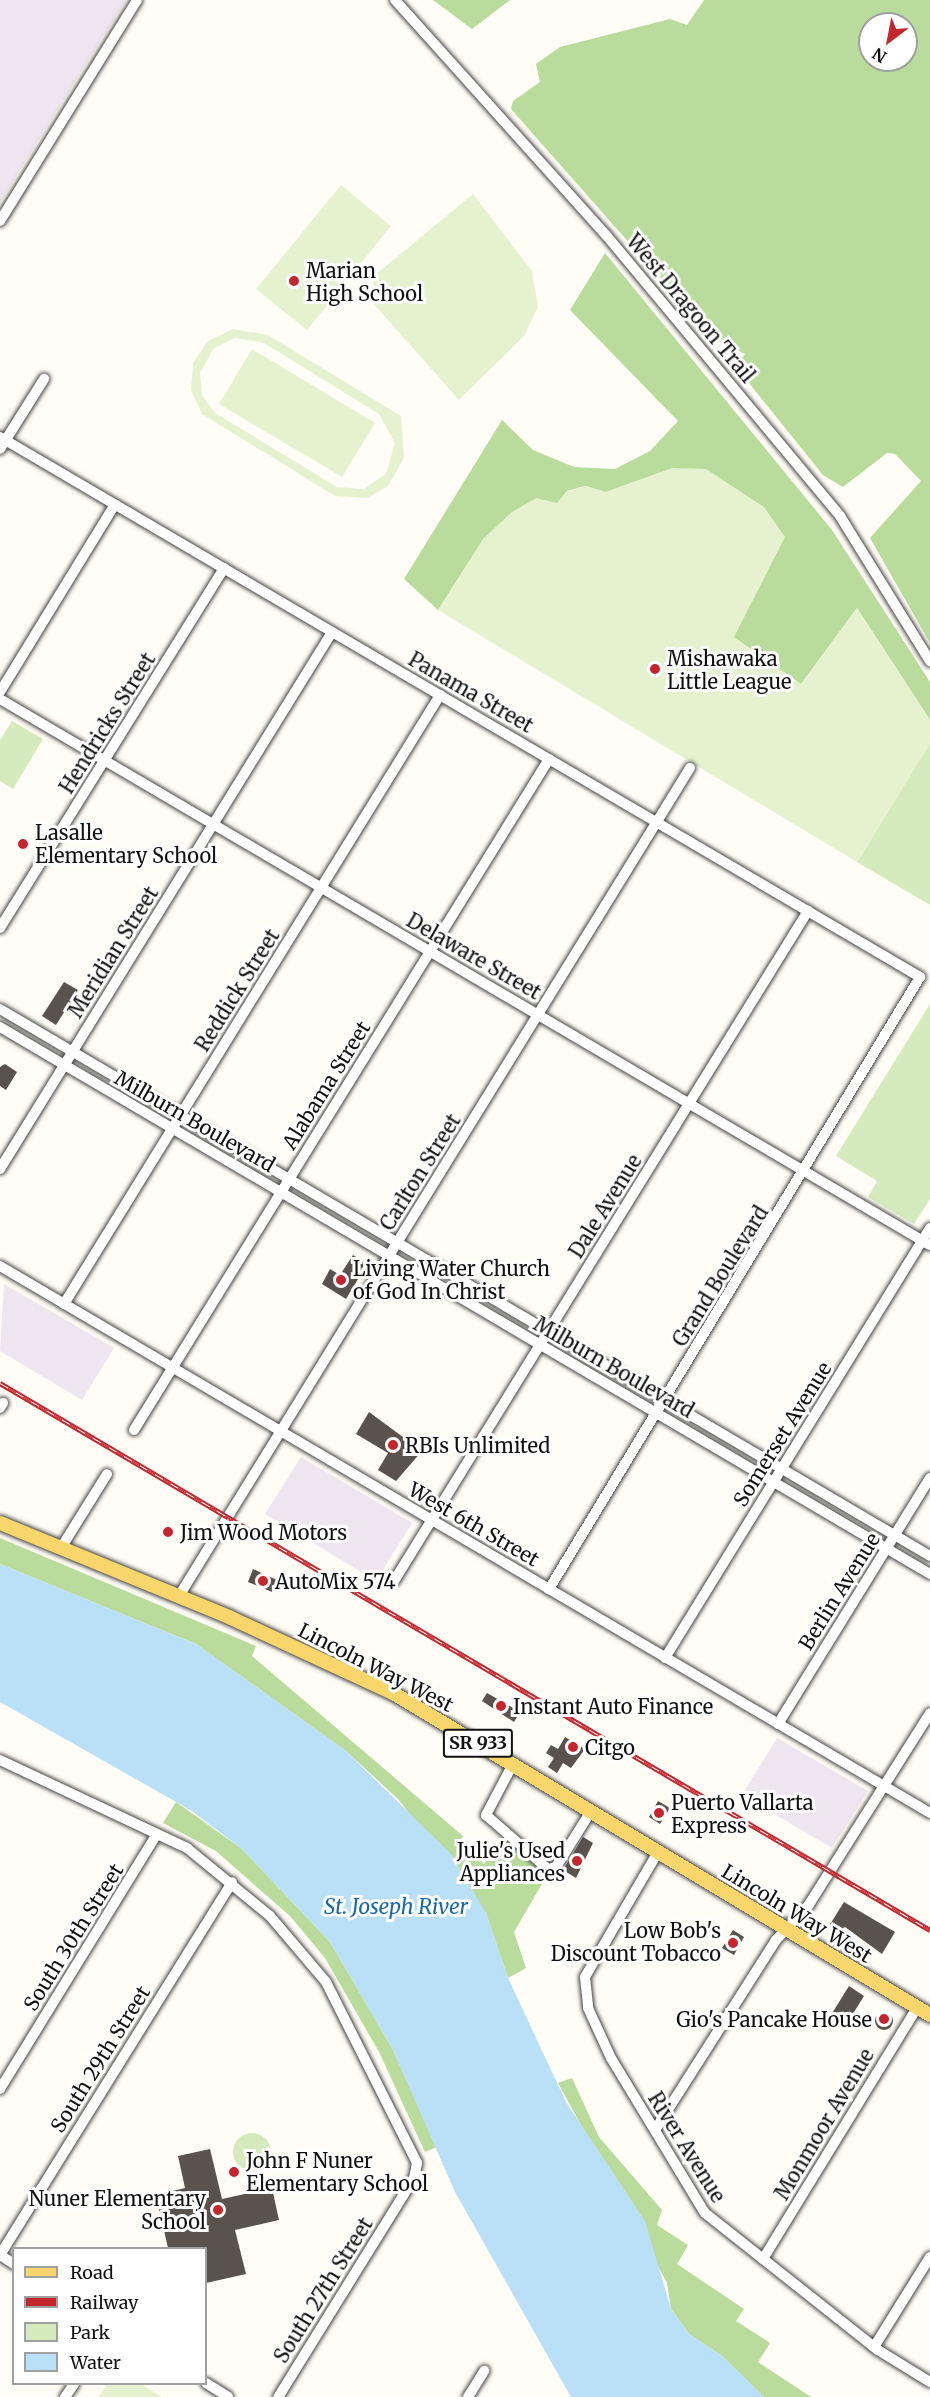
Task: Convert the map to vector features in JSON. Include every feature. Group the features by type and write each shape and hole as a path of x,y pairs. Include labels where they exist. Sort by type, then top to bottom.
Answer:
{"main road":[{"name":"Lincoln Way West","path":"0,1523 179,1596 360,1676 513,1764 930,2016"}],"street":[{"path":"0,221 137,0"},
{"name":"West Dragoon Trail","path":"395,0 606,235 818,488 860,543 930,661"},
{"path":"2,442 44,379"},
{"name":"Panama Street","path":"2,442 115,504 808,911 921,980"},
{"path":"0,692 115,504"},
{"name":"Hendricks Street","path":"0,928 224,568"},
{"name":"Meridian Street","path":"0,1170 332,632"},
{"name":"Reddick Street","path":"64,1304 440,695"},
{"name":"Delaware Street","path":"0,699 926,1243"},
{"name":"Alabama Street","path":"134,1430 549,759"},
{"name":"Carlton Street","path":"179,1596 690,768"},
{"name":"Dale Avenue","path":"394,1581 808,911"},
{"name":"Grand Boulevard","path":"549,1589 806,1172 921,980"},
{"name":"Milburn Boulevard","path":"0,1009 930,1556"},
{"name":"Milburn Boulevard","path":"0,1027 930,1574"},
{"name":"Somerset Avenue","path":"665,1658 782,1468 926,1243 930,1228"},
{"name":"West 6th Street","path":"0,1266 930,1813"},
{"path":"61,1548 107,1474"},
{"name":"Berlin Avenue","path":"778,1724 930,1478"},
{"path":"655,2130 776,1940 788,1930 930,1713"},
{"path":"0,1774 4,1761 187,1848 232,1882"},
{"path":"513,1764 486,1815 548,1869 556,1867 591,1811"},
{"name":"South 30th Street","path":"0,2090 158,1834"},
{"name":"River Avenue","path":"658,1852 591,1960 584,1986 611,2058 705,2213 874,2347 930,2382"},
{"name":"South 27th Street","path":"232,1882 292,1938 326,1982 381,2084 418,2172 278,2397"},
{"name":"South 29th Street","path":"0,2255 232,1882"},
{"name":"Monmoor Avenue","path":"763,2259 917,2008"},
{"path":"874,2347 930,2257"},
{"path":"468,2397 484,2371"},
{"path":"207,2384 228,2397"}],"shaded area":[{"path":"0,0 126,0 0,202"},
{"path":"4,1284 114,1348 82,1400 0,1351"},
{"path":"301,1457 412,1523 376,1581 265,1514"},
{"path":"777,1738 868,1791 832,1848 742,1795"}],"green space":[{"path":"433,0 510,0 472,29"},
{"path":"704,0 930,0 930,643 870,538 921,481 895,454 887,453 843,487 823,475 736,367 745,354 715,340 511,109 513,101 540,82 536,64 560,47 670,19 687,25"},
{"path":"341,185 391,226 307,330 256,289"},
{"path":"473,194 532,271 538,307 524,336 459,400 372,302 374,276"},
{"path":"605,253 832,530 930,682 930,720 857,608 801,684 733,637 735,629 673,468 606,492 585,486 567,491 558,503 484,538 438,610 404,579 502,420 533,450 574,467 615,469 650,451 678,421 570,310"},
{"path":"233,329 268,335 401,416 404,458 388,486 367,498 335,496 202,414 191,390 193,363 208,341","holes":["235,338 264,343 379,414 395,443 386,474 364,489 337,487 215,413 202,395 200,373 214,348"]},
{"path":"252,349 375,423 342,477 219,404"},
{"name":"Mishawaka Little League","path":"673,468 706,469 764,507 785,537 734,637 801,684 857,608 930,720 930,743 857,862 438,610 484,538 512,512 536,498 557,503 567,491 585,486 606,492"},
{"path":"12,721 43,739 13,789 0,781 0,740"},
{"path":"930,743 930,905 857,862"},
{"path":"930,1004 930,1199 914,1224 868,1197 877,1181 836,1156"},
{"path":"0,1538 256,1646 252,1656 463,1836 460,1841 484,1864 503,1837 549,1872 514,1932 526,1968 508,1978 486,1913 398,1799 346,1751 196,1644 0,1564"},
{"path":"176,1802 242,1849 330,1942 392,2048 437,2147 425,2152 379,2052 325,1958 290,1916 216,1851 163,1823"},
{"path":"572,2078 599,2137 662,2210 657,2225 688,2245 677,2264 744,2309 736,2321 770,2343 758,2362 811,2397 764,2397 722,2356 689,2334 671,2309 667,2283 558,2083"},
{"path":"252,2133 266,2138 271,2152 266,2166 252,2171 238,2166 233,2152 238,2138"},
{"path":"106,2385 143,2385 162,2397 99,2397"}],"water":[{"name":"St. Joseph River","path":"0,1564 196,1644 346,1751 451,1854 486,1913 508,1978 566,2102 645,2221 671,2309 689,2334 722,2356 764,2397 571,2397 455,2192 392,2048 330,1942 242,1849 192,1811 0,1702"}],"building":[{"path":"64,982 78,990 56,1025 42,1016"},
{"path":"5,1064 17,1072 6,1090 0,1086 0,1067"},
{"name":"Living Water Church of God In Christ","path":"353,1255 367,1264 346,1299 322,1284 330,1269 340,1275"},
{"name":"RBIs Unlimited","path":"369,1412 422,1451 396,1481 378,1470 388,1453 356,1434"},
{"name":"AutoMix 574","path":"253,1569 277,1580 272,1592 248,1582"},
{"name":"Instant Auto Finance","path":"487,1693 520,1712 514,1722 482,1701"},
{"path":"565,1737 585,1749 571,1768 563,1763 557,1773 548,1767 554,1758 546,1753 551,1745 558,1749"},
{"name":"Puerto Vallarta Express","path":"658,1801 670,1808 660,1824 649,1817"},
{"name":"Julie's Used Appliances","path":"583,1837 593,1843 576,1878 563,1870"},
{"path":"844,1902 895,1932 882,1954 845,1927 841,1933 829,1926"},
{"name":"Low Bob's Discount Tobacco","path":"733,1930 744,1937 734,1955 722,1948"},
{"path":"849,1986 864,1996 846,2025 831,2015"},
{"name":"Gio's Pancake House","path":"884,2012 890,2015 893,2021 890,2027 884,2030 878,2027 875,2021 878,2015"},
{"name":"Nuner Elementary School","path":"210,2149 222,2199 272,2188 279,2220 235,2230 246,2274 207,2283 207,2247 168,2247 156,2195 185,2188 178,2156"}],"railway":[{"path":"0,1383 930,1930"}],"place":[{"name":"Marian High School","path":"294,281"},
{"name":"Mishawaka Little League","path":"655,669"},
{"name":"Lasalle Elementary School","path":"23,844"},
{"name":"Living Water Church of God In Christ","path":"341,1280"},
{"name":"RBIs Unlimited","path":"393,1445"},
{"name":"Jim Wood Motors","path":"168,1532"},
{"name":"AutoMix 574","path":"263,1581"},
{"name":"Instant Auto Finance","path":"501,1706"},
{"name":"Citgo","path":"573,1747"},
{"name":"Puerto Vallarta Express","path":"659,1813"},
{"name":"Julie's Used Appliances","path":"577,1861"},
{"name":"Low Bob's Discount Tobacco","path":"733,1943"},
{"name":"Gio's Pancake House","path":"884,2019"},
{"name":"John F Nuner Elementary School","path":"234,2172"},
{"name":"Nuner Elementary School","path":"218,2210"}]}
